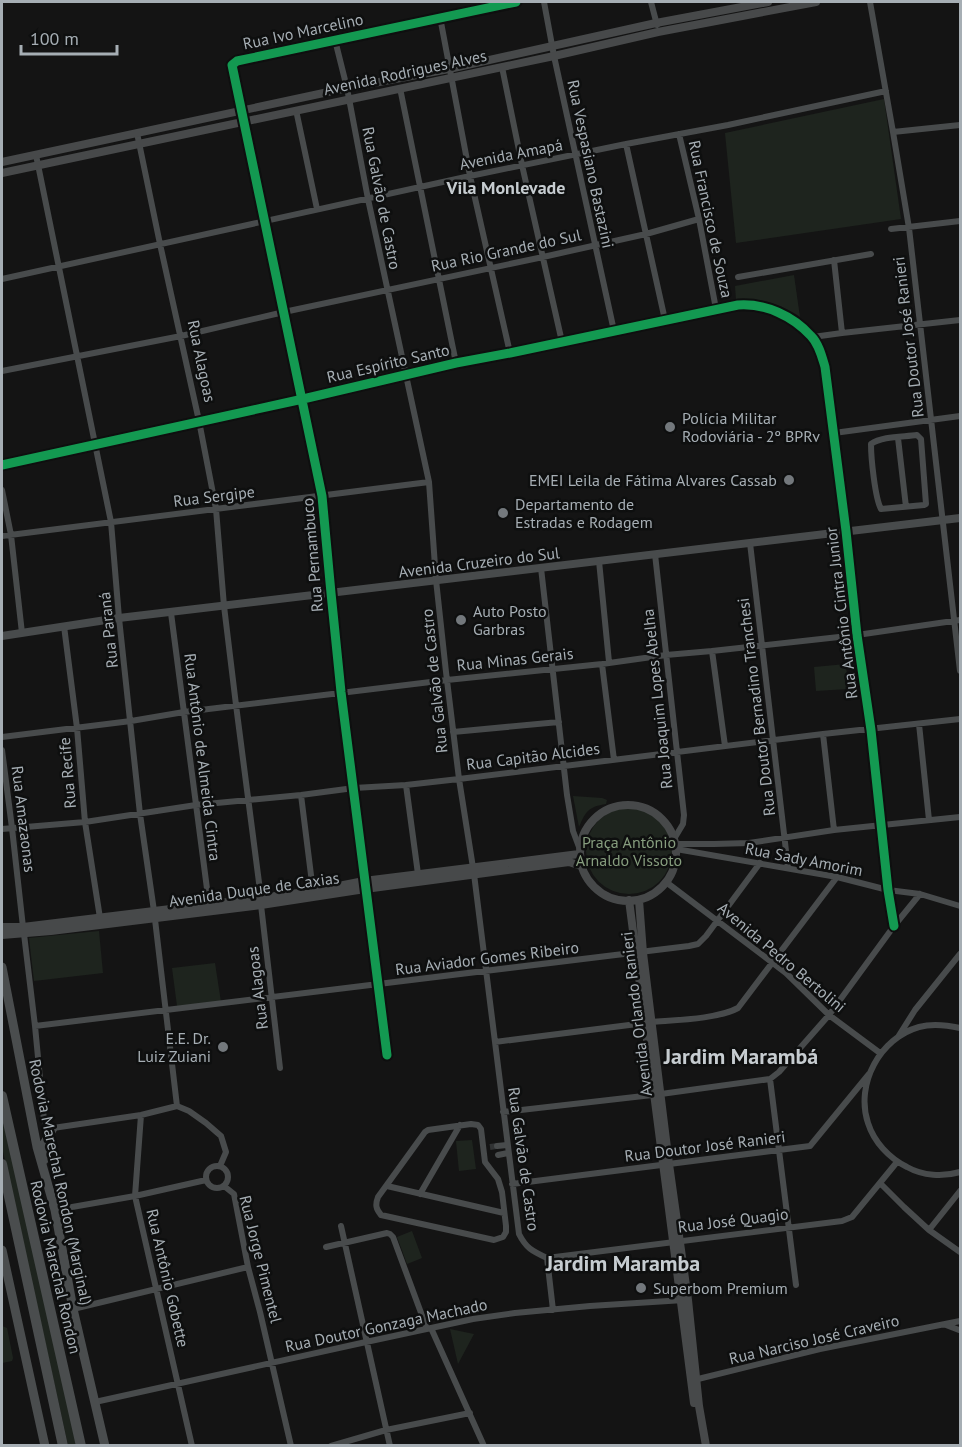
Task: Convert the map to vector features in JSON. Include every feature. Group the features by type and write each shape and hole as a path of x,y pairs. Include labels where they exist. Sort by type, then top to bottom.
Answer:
{"highway":[{"name":"Rodovia Marechal Rondon (Marginal)","path":"2,967 36,1147 54,1210 73,1309 105,1446"},
{"name":"Rodovia Marechal Rondon","path":"2,1095 81,1446"},
{"path":"44,1174 43,1146 53,1128"},
{"name":"Rodovia Marechal Rondon","path":"2,1164 63,1446"},
{"path":"2,1250 45,1446"}],"main road":[{"name":"Avenida Rodrigues Alves","path":"2,162 347,88 502,67 554,56 657,27 768,2"},
{"name":"Avenida Rodrigues Alves","path":"2,173 400,88 553,46 816,2"},
{"path":"623,804 649,809 669,827 675,844 676,857 673,871 666,882 649,896 634,900 624,901 602,894 585,877 581,866 579,850 582,834 589,823 610,807 623,804"},
{"name":"Avenida Duque de Caxias","path":"2,927 23,930 261,902 418,874 473,871 579,850"},
{"name":"Avenida Duque de Caxias","path":"2,935 100,918 154,915 208,904 261,902 313,891 473,871 569,862 581,866"},
{"name":"Avenida Orlando Ranieri","path":"634,900 701,1446"},
{"name":"Avenida Orlando Ranieri","path":"694,1380 706,1446"}],"street":[{"name":"Rua Ivo Marcelino","path":"237,61 516,2"},
{"name":"Rua Vespasiano Bastazini","path":"544,2 614,331"},
{"path":"651,2 657,27"},
{"name":"Rua Doutor José Ranieri","path":"870,2 909,228 942,520 958,620 960,672"},
{"path":"440,17 470,176 510,353"},
{"name":"Rua Galvão de Castro","path":"335,40 429,482 436,580 453,732 519,1234 529,1250 547,1258"},
{"name":"Rua Pernambuco","path":"237,61 232,68 322,496 341,692 387,1055"},
{"path":"502,67 562,342"},
{"path":"400,88 456,363"},
{"name":"Avenida Amapá","path":"2,279 470,176 886,91"},
{"path":"296,110 317,209"},
{"path":"894,132 960,124"},
{"name":"Rua Alagoas","path":"137,133 216,509 224,606 280,1068"},
{"name":"Rua Francisco de Souza","path":"679,134 699,219 716,309"},
{"path":"626,144 665,320"},
{"name":"Rua Paraná","path":"36,155 111,522 140,814 177,1106"},
{"name":"Rua Rio Grande do Sul","path":"2,371 181,336 646,234 699,219"},
{"path":"891,229 960,221"},
{"path":"738,277 871,254"},
{"path":"834,260 842,333"},
{"name":"Rua Espírito Santo","path":"2,465 456,363 716,309 750,304 763,307 782,314 813,337"},
{"path":"813,337 960,320"},
{"name":"Rua Antônio Cintra Junior","path":"813,337 825,367 894,926"},
{"path":"834,433 960,416"},
{"path":"883,426 884,439"},
{"path":"917,435 921,439 927,502 924,505 884,510 879,506 871,444 884,439 917,435"},
{"path":"898,438 906,507"},
{"name":"Rua Sergipe","path":"2,536 429,482"},
{"path":"2,490 11,535 22,633"},
{"name":"Avenida Cruzeiro do Sul","path":"2,636 119,618 960,518"},
{"name":"Rua Doutor Bernadino Tranchesi","path":"750,543 789,868"},
{"name":"Rua Joaquim Lopes Abelha","path":"655,555 684,815 675,844"},
{"path":"599,561 614,760"},
{"path":"541,568 564,767 573,831 579,850"},
{"name":"Rua Antônio de Almeida Cintra","path":"171,613 208,904"},
{"name":"Rua Minas Gerais","path":"2,737 131,722 183,712 341,692 712,651 958,620"},
{"name":"Rua Recife","path":"63,626 77,728 85,822 100,918"},
{"path":"712,651 725,746"},
{"name":"Rua Capitão Alcides","path":"2,829 85,822 196,805 564,767 960,719"},
{"path":"453,732 559,722"},
{"path":"919,724 929,820"},
{"path":"823,734 834,830"},
{"name":"Rua Amazaonas","path":"2,750 44,1120 53,1128"},
{"path":"406,785 418,874"},
{"path":"301,795 313,891"},
{"path":"675,844 749,843 834,830 960,817"},
{"name":"Rua Sady Amorim","path":"675,844 837,877 888,890 920,894 960,906"},
{"name":"Rua Aviador Gomes Ribeiro","path":"35,1026 698,944 760,863"},
{"path":"495,1042 730,1012 738,1008 837,877"},
{"name":"Avenida Pedro Bertolini","path":"666,882 786,974 829,1015 880,1053"},
{"path":"503,1112 770,1079 779,1072 829,1015 920,894"},
{"path":"898,1037 915,1010 960,954"},
{"path":"960,1028 943,1024 919,1027 898,1037 880,1053 869,1074 864,1098 868,1123 879,1144 897,1162 932,1175 960,1172"},
{"name":"Rua Doutor José Ranieri","path":"512,1184 810,1146 869,1074"},
{"path":"770,1079 796,1285"},
{"path":"53,1128 141,1115 177,1106"},
{"name":"Rua Jorge Pimentel","path":"177,1106 189,1111 221,1136 226,1152 220,1166 224,1168 228,1179 224,1186 218,1189 208,1185 206,1180"},
{"name":"Rua Antônio Gobette","path":"141,1115 135,1196 192,1446"},
{"path":"420,1194 460,1125"},
{"path":"491,1155 490,1146 477,1125 428,1130 378,1197 376,1209 381,1215 494,1240 503,1237 506,1232 502,1192 498,1179 485,1162 491,1155 508,1154"},
{"path":"490,1146 507,1144"},
{"name":"Rua José Quagio","path":"547,1258 842,1221 852,1217 897,1162"},
{"path":"54,1210 135,1196 206,1180 205,1175 209,1168 220,1166"},
{"path":"880,1183 929,1230 960,1252"},
{"name":"Rua Jorge Pimentel","path":"224,1186 234,1194 248,1267 291,1446"},
{"path":"387,1186 504,1213"},
{"path":"929,1230 960,1191"},
{"path":"341,1226 390,1446"},
{"path":"326,1247 387,1233 393,1237 429,1329 484,1446"},
{"path":"547,1258 553,1310"},
{"path":"73,1309 248,1267"},
{"name":"Rua Doutor Gonzaga Machado","path":"95,1402 473,1319 515,1313 684,1300"},
{"path":"960,1321 958,1327 960,1331"},
{"name":"Rua Narciso José Craveiro","path":"694,1380 820,1349 960,1321"},
{"path":"943,1324 960,1331"},
{"path":"331,1446 386,1430 470,1413"}],"green space":[{"path":"884,99 901,219 736,243 725,133"},
{"path":"794,275 800,317 770,302 736,300 735,286"},
{"path":"846,664 848,689 816,691 814,667"},
{"path":"573,796 607,800 606,804 588,811 579,827"},
{"name":"Praça Antônio Arnaldo Vissoto","path":"629,808 645,812 659,821 668,835 672,851 668,867 659,881 645,890 629,894 613,890 599,881 590,867 586,851 590,835 599,821 613,812"},
{"path":"99,931 103,973 34,981 29,938"},
{"path":"215,963 221,1002 177,1006 172,968"},
{"path":"2,1105 77,1445 68,1445 2,1147"},
{"path":"472,1140 476,1169 459,1171 456,1141"},
{"path":"412,1231 422,1258 407,1264 397,1237"},
{"path":"2,1326 7,1328 13,1358 12,1361 2,1363"},
{"path":"450,1329 474,1334 458,1364"}],"tunnel":[{"path":"490,1147 497,1146"}],"cycle path":[{"path":"387,1055 341,692 322,496 232,65 237,61 516,2"},
{"path":"2,465 456,363 738,305 758,306 778,312 796,322 814,339 825,367 894,926"}],"place":[{"name":"Polícia Militar Rodoviária - 2º BPRv","path":"670,427"},
{"name":"EMEI Leila de Fátima Alvares Cassab","path":"789,480"},
{"name":"Departamento de Estradas e Rodagem","path":"503,513"},
{"name":"Auto Posto Garbras","path":"461,620"},
{"name":"E.E. Dr. Luiz Zuiani","path":"223,1047"},
{"name":"Superbom Premium","path":"641,1288"}],"district":[{"name":"Vila Monlevade","path":"506,188"},
{"name":"Jardim Marambá","path":"741,1056"},
{"name":"Jardim Maramba","path":"623,1263"}]}
